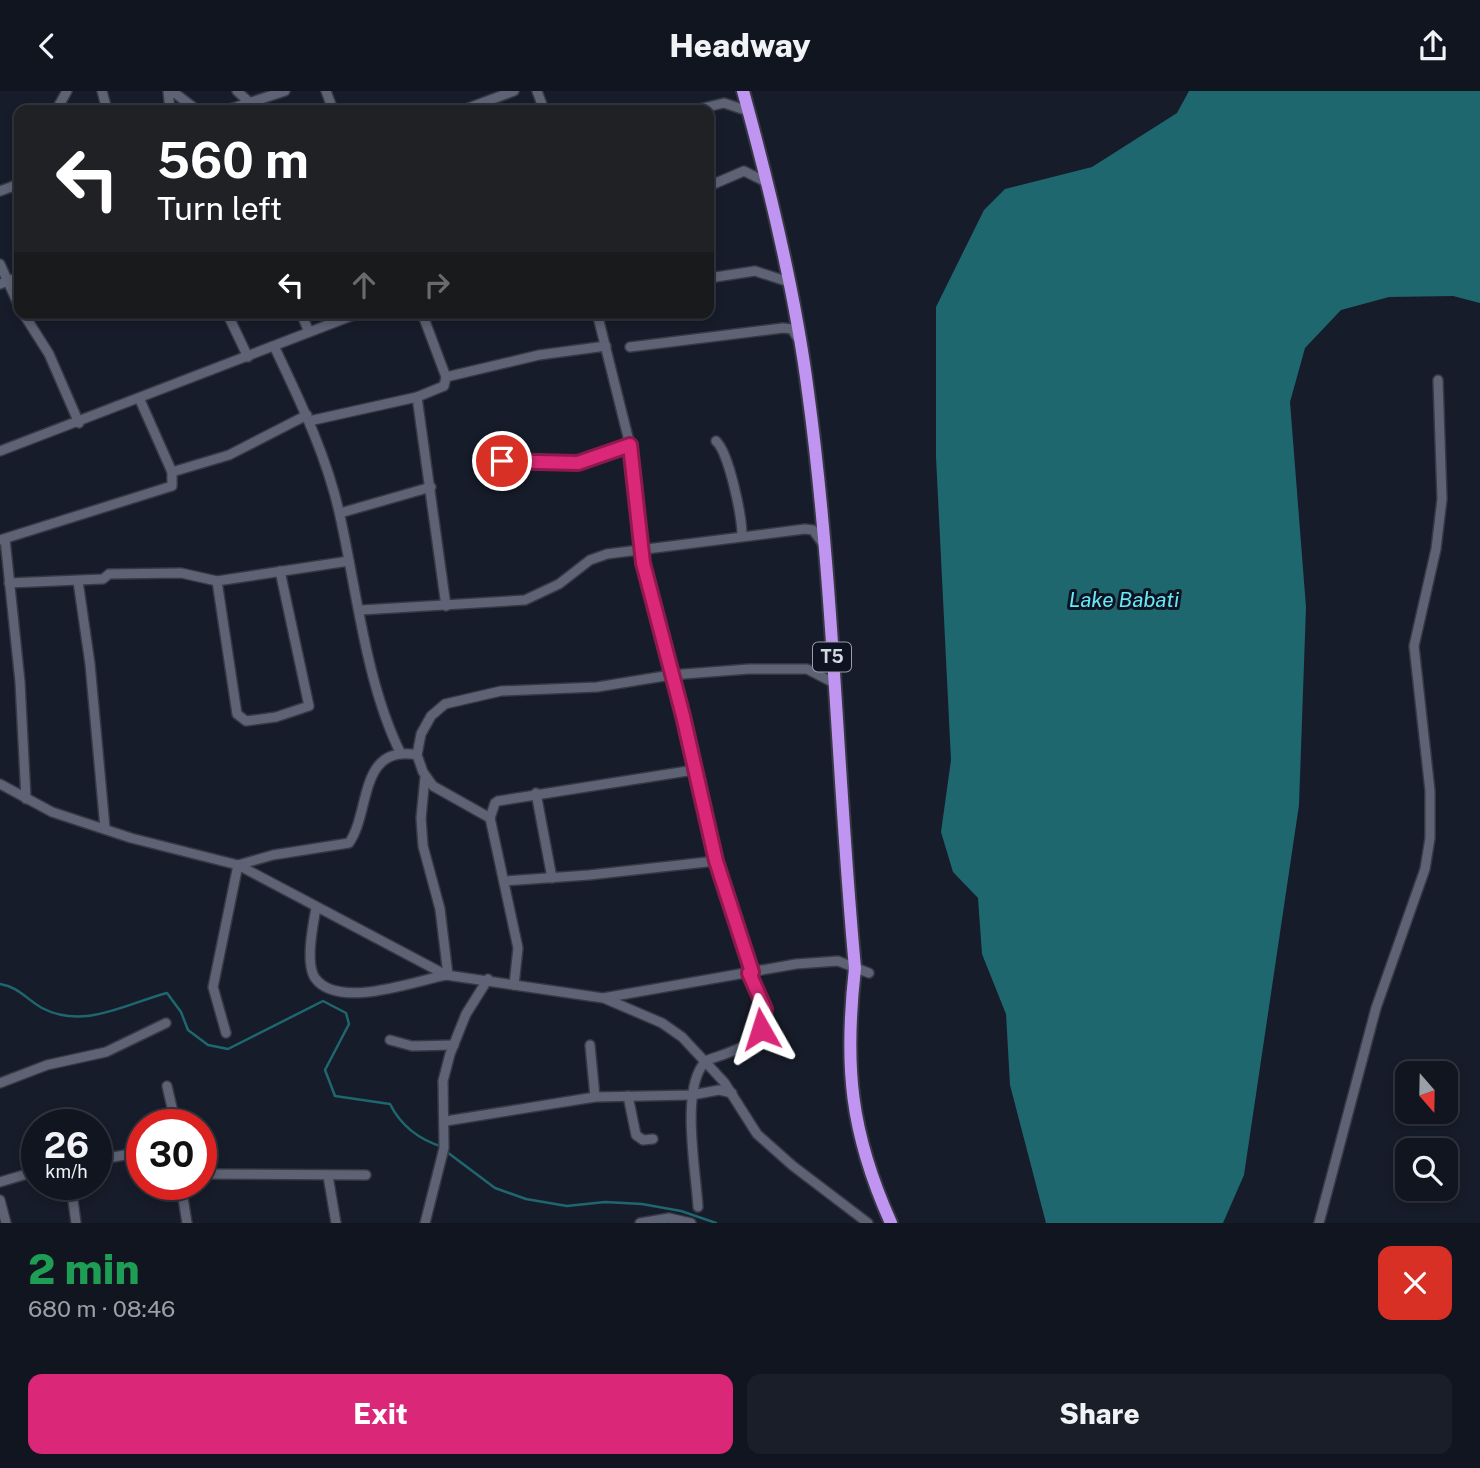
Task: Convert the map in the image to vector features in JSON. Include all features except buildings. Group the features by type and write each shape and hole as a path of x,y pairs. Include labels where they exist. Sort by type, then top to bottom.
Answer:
{"highway":[{"name":"T5","path":"743,91 789,282 801,345 824,545 855,968 849,1018 851,1100 875,1188 891,1223"}],"street":[{"path":"170,91 190,105"},
{"path":"237,91 249,103"},
{"path":"243,105 285,91"},
{"path":"476,105 514,91"},
{"path":"714,105 724,103 748,111"},
{"path":"714,184 744,171 765,182"},
{"path":"0,264 3,283 14,299"},
{"path":"714,277 755,271 789,282"},
{"path":"27,319 49,354 79,423"},
{"path":"230,319 248,357"},
{"path":"303,319 309,333"},
{"path":"0,451 140,400 344,319"},
{"path":"172,472 229,455 308,418 417,397 442,388 446,377 424,319"},
{"path":"599,319 630,445 641,548 671,675 716,861 765,1009 761,1029 754,1041 705,1062 698,1071 692,1095 698,1207"},
{"path":"630,347 783,328 792,329 801,345"},
{"path":"274,346 308,418 340,513 378,689 401,754"},
{"path":"446,377 539,355 606,346"},
{"path":"1319,1223 1376,1008 1425,869 1430,838 1430,791 1414,646 1436,549 1442,499 1438,380"},
{"path":"417,397 446,606"},
{"path":"26,799 20,682 2,539 170,488 172,472 140,400"},
{"path":"716,441 724,454 736,494 742,536"},
{"path":"491,461 578,463 630,445"},
{"path":"340,513 431,487"},
{"path":"361,610 525,600 559,584 599,556 641,548 813,530 824,545"},
{"path":"9,583 78,581 103,579 109,574 161,573 181,573 217,581 349,561"},
{"path":"217,581 237,714 246,721 276,717 309,706 280,571"},
{"path":"78,581 90,664 105,828"},
{"path":"490,818 433,786 425,776 417,755 421,734 431,716 446,704 501,691 608,686 671,675 807,669 834,683"},
{"path":"237,865 273,855 349,842 372,774 381,763 401,754 417,755"},
{"path":"514,985 519,948 490,818 495,803 536,793 694,770"},
{"path":"425,776 421,818 423,846 440,909 447,975"},
{"path":"0,784 51,812 131,838 237,865 447,975"},
{"path":"536,793 552,878"},
{"path":"505,881 716,861"},
{"path":"226,1033 213,987 237,865"},
{"path":"316,908 310,939 313,971 315,978 328,986 371,994 447,975 488,979 603,998 662,1023 705,1062 732,1093 766,1143 868,1223"},
{"path":"603,998 829,961 838,961 869,972"},
{"path":"425,1223 444,1148 446,1121 443,1081 466,1014 488,979"},
{"path":"0,1083 47,1065 117,1048 166,1023"},
{"path":"390,1040 412,1046 454,1045"},
{"path":"590,1045 595,1097"},
{"path":"167,1086 172,1109"},
{"path":"446,1121 595,1097 692,1095 719,1090 732,1093"},
{"path":"628,1096 636,1135 643,1140 653,1139"},
{"path":"217,1174 366,1175"},
{"path":"0,1182 21,1176"},
{"path":"328,1176 336,1223"},
{"path":"0,1200 6,1223"},
{"path":"73,1200 76,1223"},
{"path":"183,1200 187,1223"},
{"path":"640,1223 669,1218 691,1223"}],"water":[{"name":"Lake Babati","path":"1189,91 1480,91 1480,303 1453,296 1389,297 1341,310 1305,348 1290,402 1306,607 1299,805 1244,1175 1223,1223 1046,1223 1010,1085 1006,1014 982,954 978,898 953,872 941,832 951,760 936,457 936,307 984,210 1005,189 1092,167 1177,113"}],"waterway":[{"path":"0,984 17,991 42,1008 73,1016 104,1013 167,993 181,1012 188,1030 208,1045 228,1049 323,1001 346,1013 349,1024 325,1070 335,1096 390,1104 412,1131 443,1147"},
{"path":"447,1152 495,1188 526,1199 567,1206 605,1202 642,1204 681,1211 716,1223"}],"route":[{"path":"502,461 578,463 630,445 643,563 683,716 716,861 739,939 752,972 749,973 765,1009 761,1029"}]}
